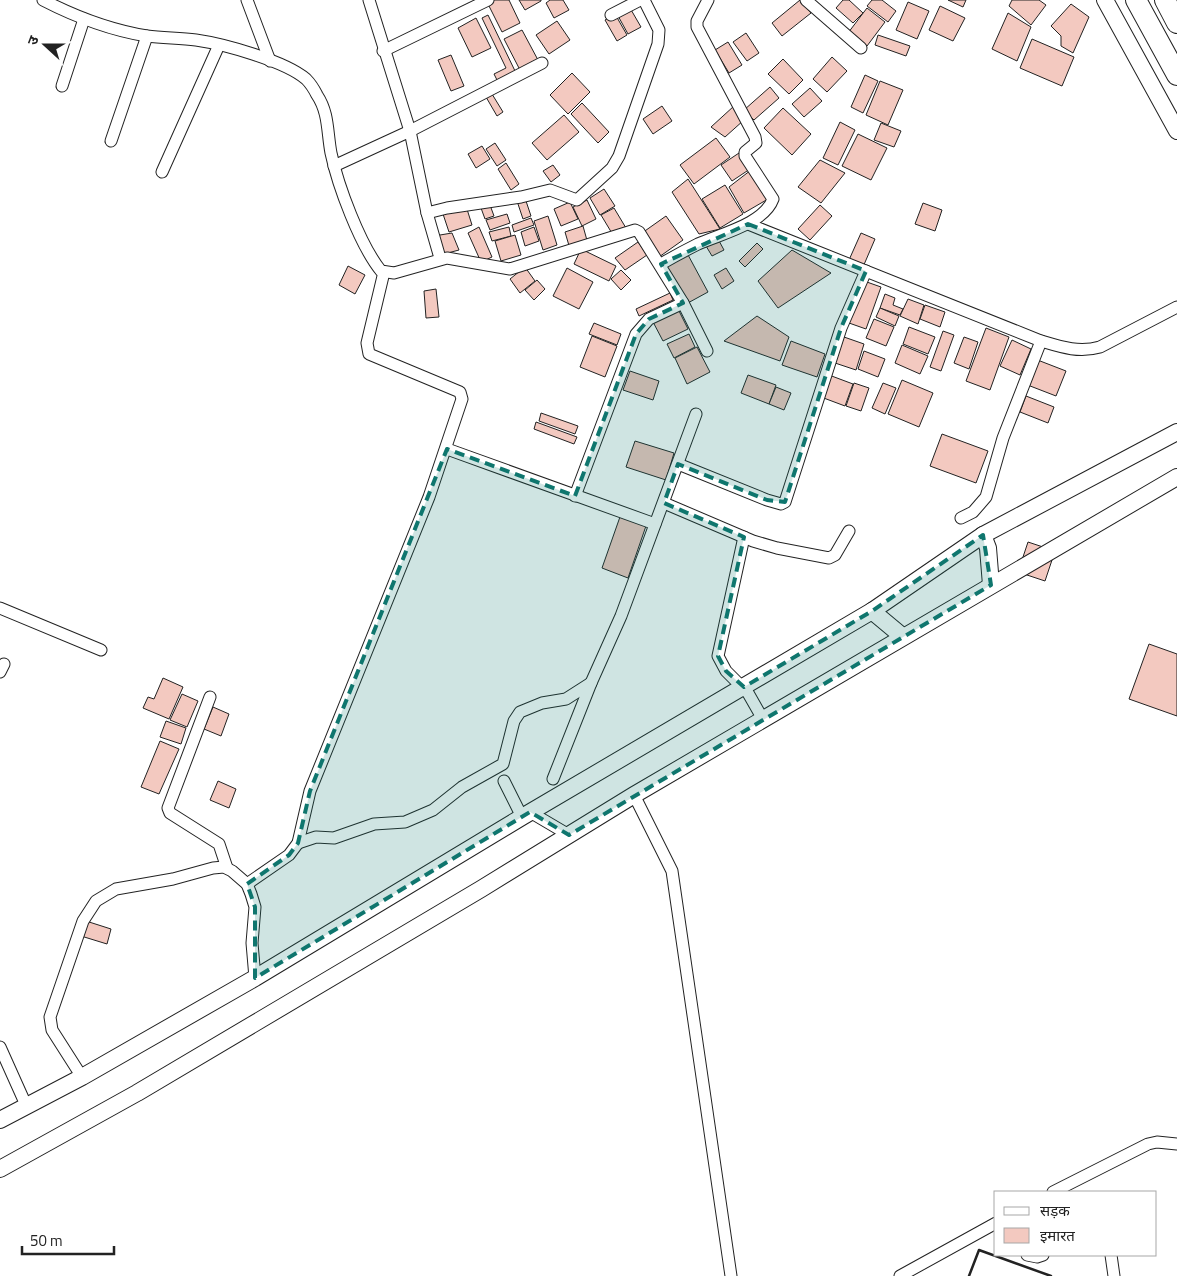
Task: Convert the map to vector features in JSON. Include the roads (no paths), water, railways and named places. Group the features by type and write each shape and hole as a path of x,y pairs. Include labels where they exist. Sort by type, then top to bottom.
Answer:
{"highway":[{"path":"1136,0 1177,75"},
{"path":"1165,0 1177,23"}],"street":[{"path":"44,0 84,19 147,36 194,40 219,45 270,61 306,79 318,97 328,122 334,166 355,224 373,259 384,272 394,273 440,258 451,258 494,268 510,269 634,230 639,232 660,264 683,303 706,351"},
{"path":"247,0 270,61"},
{"path":"369,0 410,131 427,213 440,258"},
{"path":"384,51 488,0"},
{"path":"427,213 447,208 521,197 550,190 577,200 612,168 628,133 660,38 655,19 642,0 612,15"},
{"path":"660,264 698,244 748,224 768,207 772,199 745,156 746,152 756,143 755,137 697,27 697,21 708,0"},
{"path":"806,0 861,48"},
{"path":"1105,0 1177,131"},
{"path":"62,86 84,19"},
{"path":"111,141 147,36"},
{"path":"162,172 219,45"},
{"path":"334,166 410,131 542,63"},
{"path":"748,224 1041,341 1072,350 1088,350 1100,347 1177,306"},
{"path":"678,464 766,500 782,504 785,502 841,328 866,271"},
{"path":"247,884 289,855 298,843 310,791 447,449 462,399 461,394 447,385 374,357 368,352 367,343 384,272"},
{"path":"574,496 636,334 649,319 683,303"},
{"path":"961,518 973,512 986,498 1003,438 1041,341"},
{"path":"553,779 591,683 621,616 696,414"},
{"path":"0,1120 82,1077 255,978 526,814 872,611 983,535 1177,432"},
{"path":"447,449 655,524"},
{"path":"0,1169 172,1073 902,636 1177,477"},
{"path":"664,503 744,537 777,548 831,558 835,555 843,538 849,531"},
{"path":"983,535 988,548 991,585"},
{"path":"744,537 718,656 726,671 744,687 764,720"},
{"path":"0,608 101,650"},
{"path":"872,611 902,636"},
{"path":"569,834 526,814 504,781 503,764 514,721 520,712 542,703 566,699 591,683"},
{"path":"210,697 168,808 170,813 219,844 227,868 247,884 255,908 252,943 255,978"},
{"path":"298,843 316,837 334,838 374,824 405,822 433,810 462,787 503,764"},
{"path":"488,774 504,781"},
{"path":"634,795 672,870 731,1276"},
{"path":"82,1077 52,1030 50,1017 89,908 101,897 116,889 174,879 206,869 227,868"},
{"path":"0,1047 26,1105"},
{"path":"1057,1191 1148,1144 1157,1142 1177,1144"},
{"path":"900,1276 994,1224"},
{"path":"1111,1256 1114,1276"}]}
